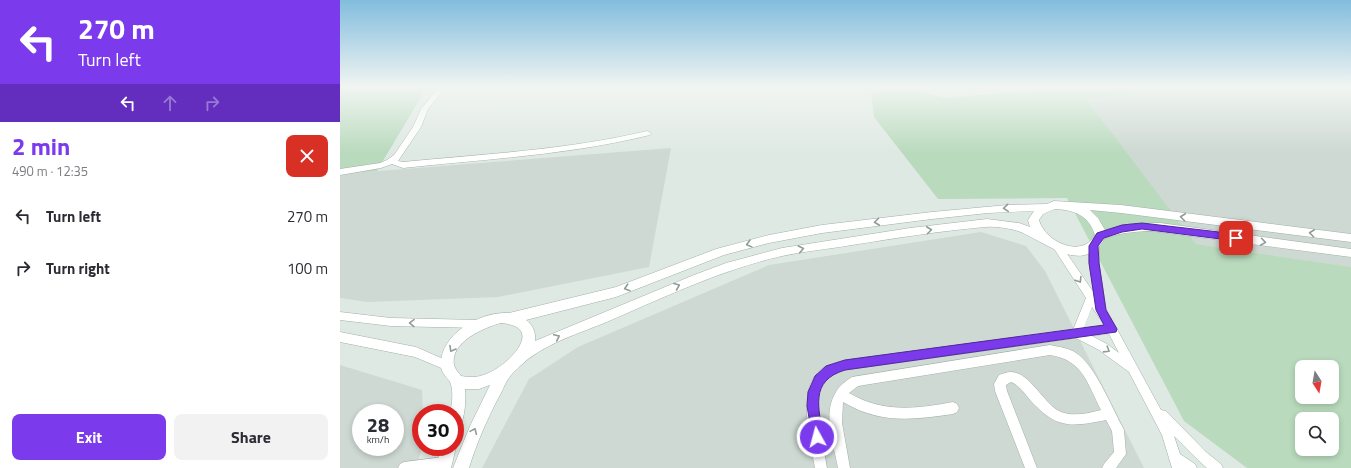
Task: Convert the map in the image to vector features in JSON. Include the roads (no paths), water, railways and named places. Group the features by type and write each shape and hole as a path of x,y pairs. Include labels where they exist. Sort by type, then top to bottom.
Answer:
{"street":[{"path":"340,172 372,167 393,160 401,152 417,128 425,109"},
{"path":"393,160 395,163 403,165 522,154 610,142 647,132"},
{"path":"1064,205 1078,208 1090,215 1098,225 1101,235"},
{"path":"507,371 496,377 481,382 465,383 458,381 449,374 446,365 447,358 452,346 465,332 478,324 496,318 511,318 598,297 631,287 720,252 779,236 811,230 931,215 1064,205 1121,209 1351,238"},
{"path":"1043,238 1037,231 1034,224 1034,217 1038,211 1045,207"},
{"path":"522,355 542,343 698,278 726,268 782,252 987,223 1002,224 1019,228 1043,238 1058,247 1071,250 1084,250 1094,246"},
{"path":"1101,310 1094,263 1094,246 1101,235 1122,228 1142,226 1160,227 1351,253"},
{"path":"1058,247 1101,310 1112,329 1154,406 1167,434 1176,463 1192,468"},
{"path":"1077,334 1091,297"},
{"path":"340,316 391,322 478,324"},
{"path":"461,468 470,442 488,400 507,371 522,355 528,344 529,337 526,326 511,318"},
{"path":"821,468 813,406 813,392 819,379 830,369 845,365 1112,329"},
{"path":"1077,334 1103,347 1134,370"},
{"path":"340,338 416,352 446,365"},
{"path":"844,468 836,409 838,398 846,388 856,381 1050,350 1063,352 1072,356 1084,366 1118,430 1120,454 1108,468"},
{"path":"1031,468 1001,391 1000,384 1003,379 1011,377 1019,380 1050,412 1059,417 1077,420 1109,414"},
{"path":"458,381 459,404"},
{"path":"841,394 861,406 891,413 929,412 953,408"},
{"path":"1154,406 1202,456 1217,468"},
{"path":"404,468 443,465"}]}
